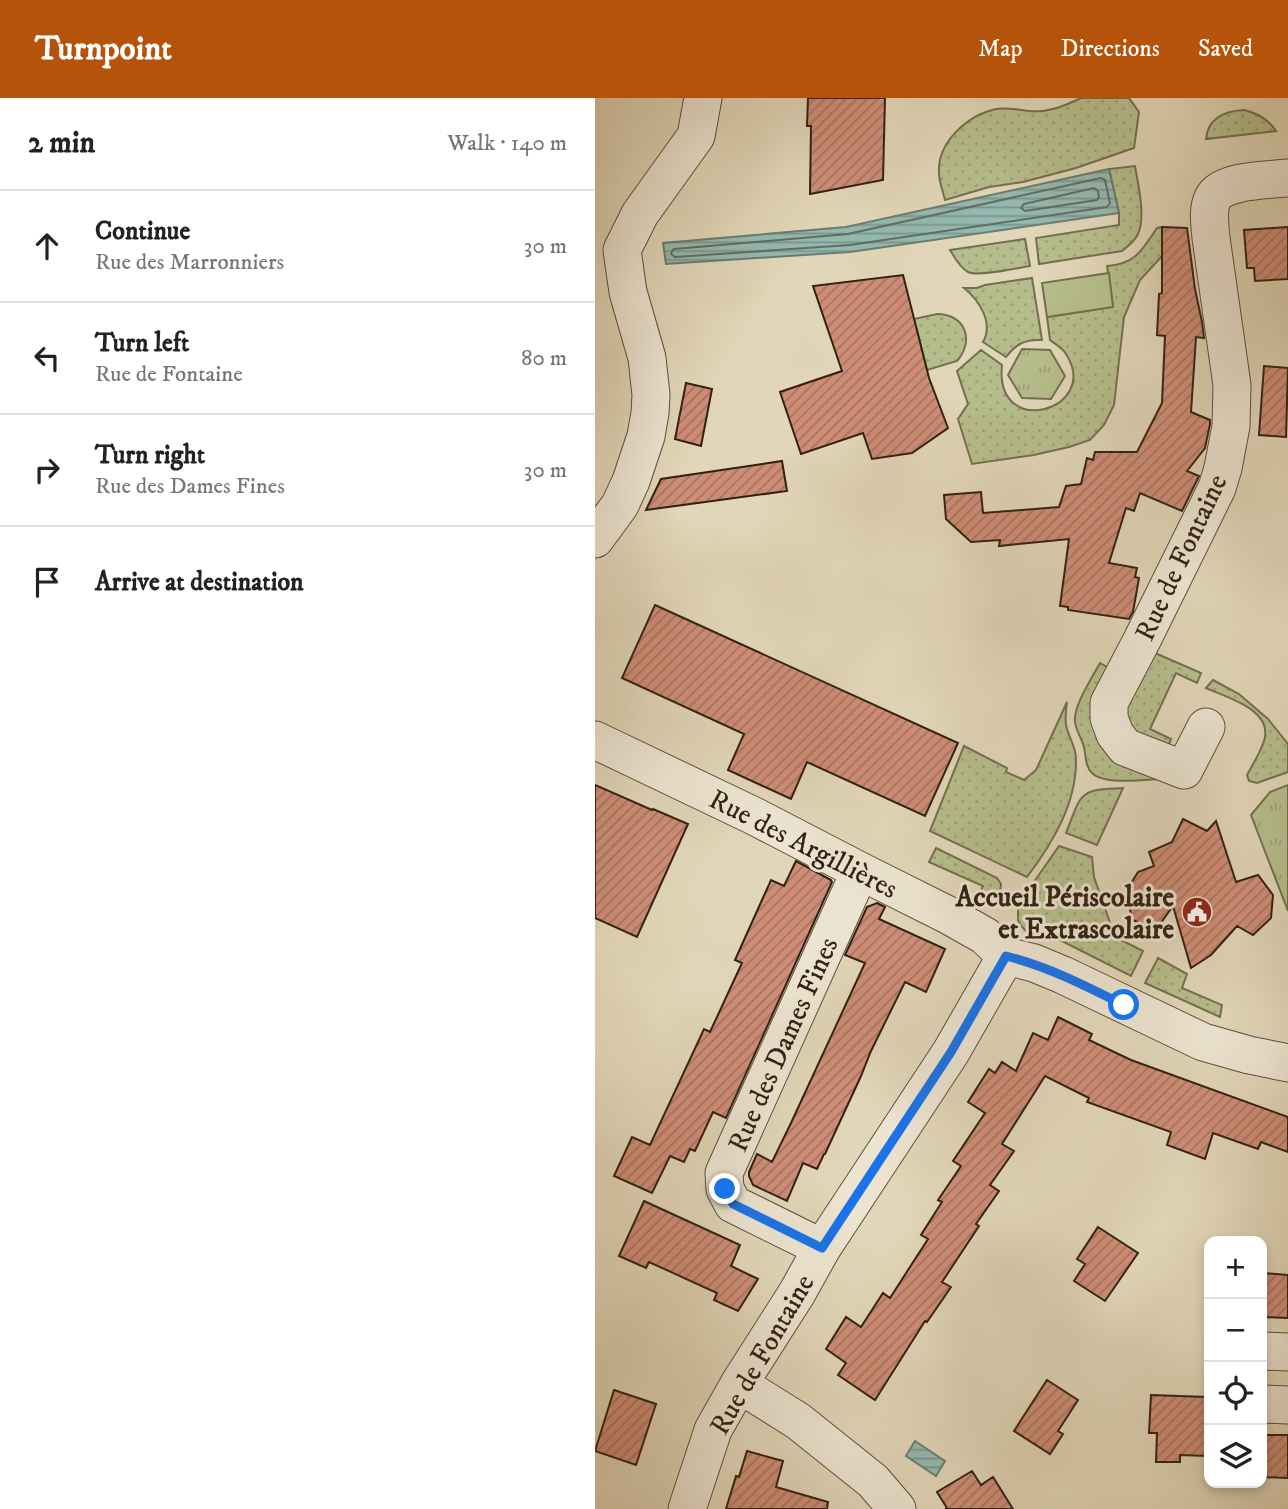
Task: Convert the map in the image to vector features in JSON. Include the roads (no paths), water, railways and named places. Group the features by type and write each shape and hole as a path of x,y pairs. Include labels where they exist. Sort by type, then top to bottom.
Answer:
{"street":[{"path":"595,539 619,505 631,481 646,436 650,413 647,358 628,292 622,250 640,214 696,136 703,98"},
{"name":"Rue de Fontaine","path":"1206,727 1184,770 1125,747 1115,734 1109,718 1109,703 1217,488 1228,447 1232,385 1211,238 1211,204 1218,191 1232,185 1288,178"},
{"name":"Rue des Argillières","path":"595,740 754,816 948,915 985,936 1006,956"},
{"name":"Rue des Dames Fines","path":"822,1248 733,1204 725,1189 724,1173 860,871"},
{"path":"1006,956 1034,963 1063,975 1203,1042 1288,1063"},
{"name":"Rue de Fontaine","path":"687,1509 713,1430 739,1384 797,1293 822,1248 951,1052 1006,956"},
{"path":"1267,1351 1288,1352"},
{"path":"739,1384 809,1430 873,1481 897,1509"},
{"path":"1267,1404 1288,1405"}],"water":[{"path":"1109,169 1119,213 850,252 666,264 663,243 846,227"},
{"path":"915,1441 945,1461 936,1476 906,1456"}],"place":[{"name":"Accueil Périscolaire et Extrascolaire","path":"1197,912"}]}
